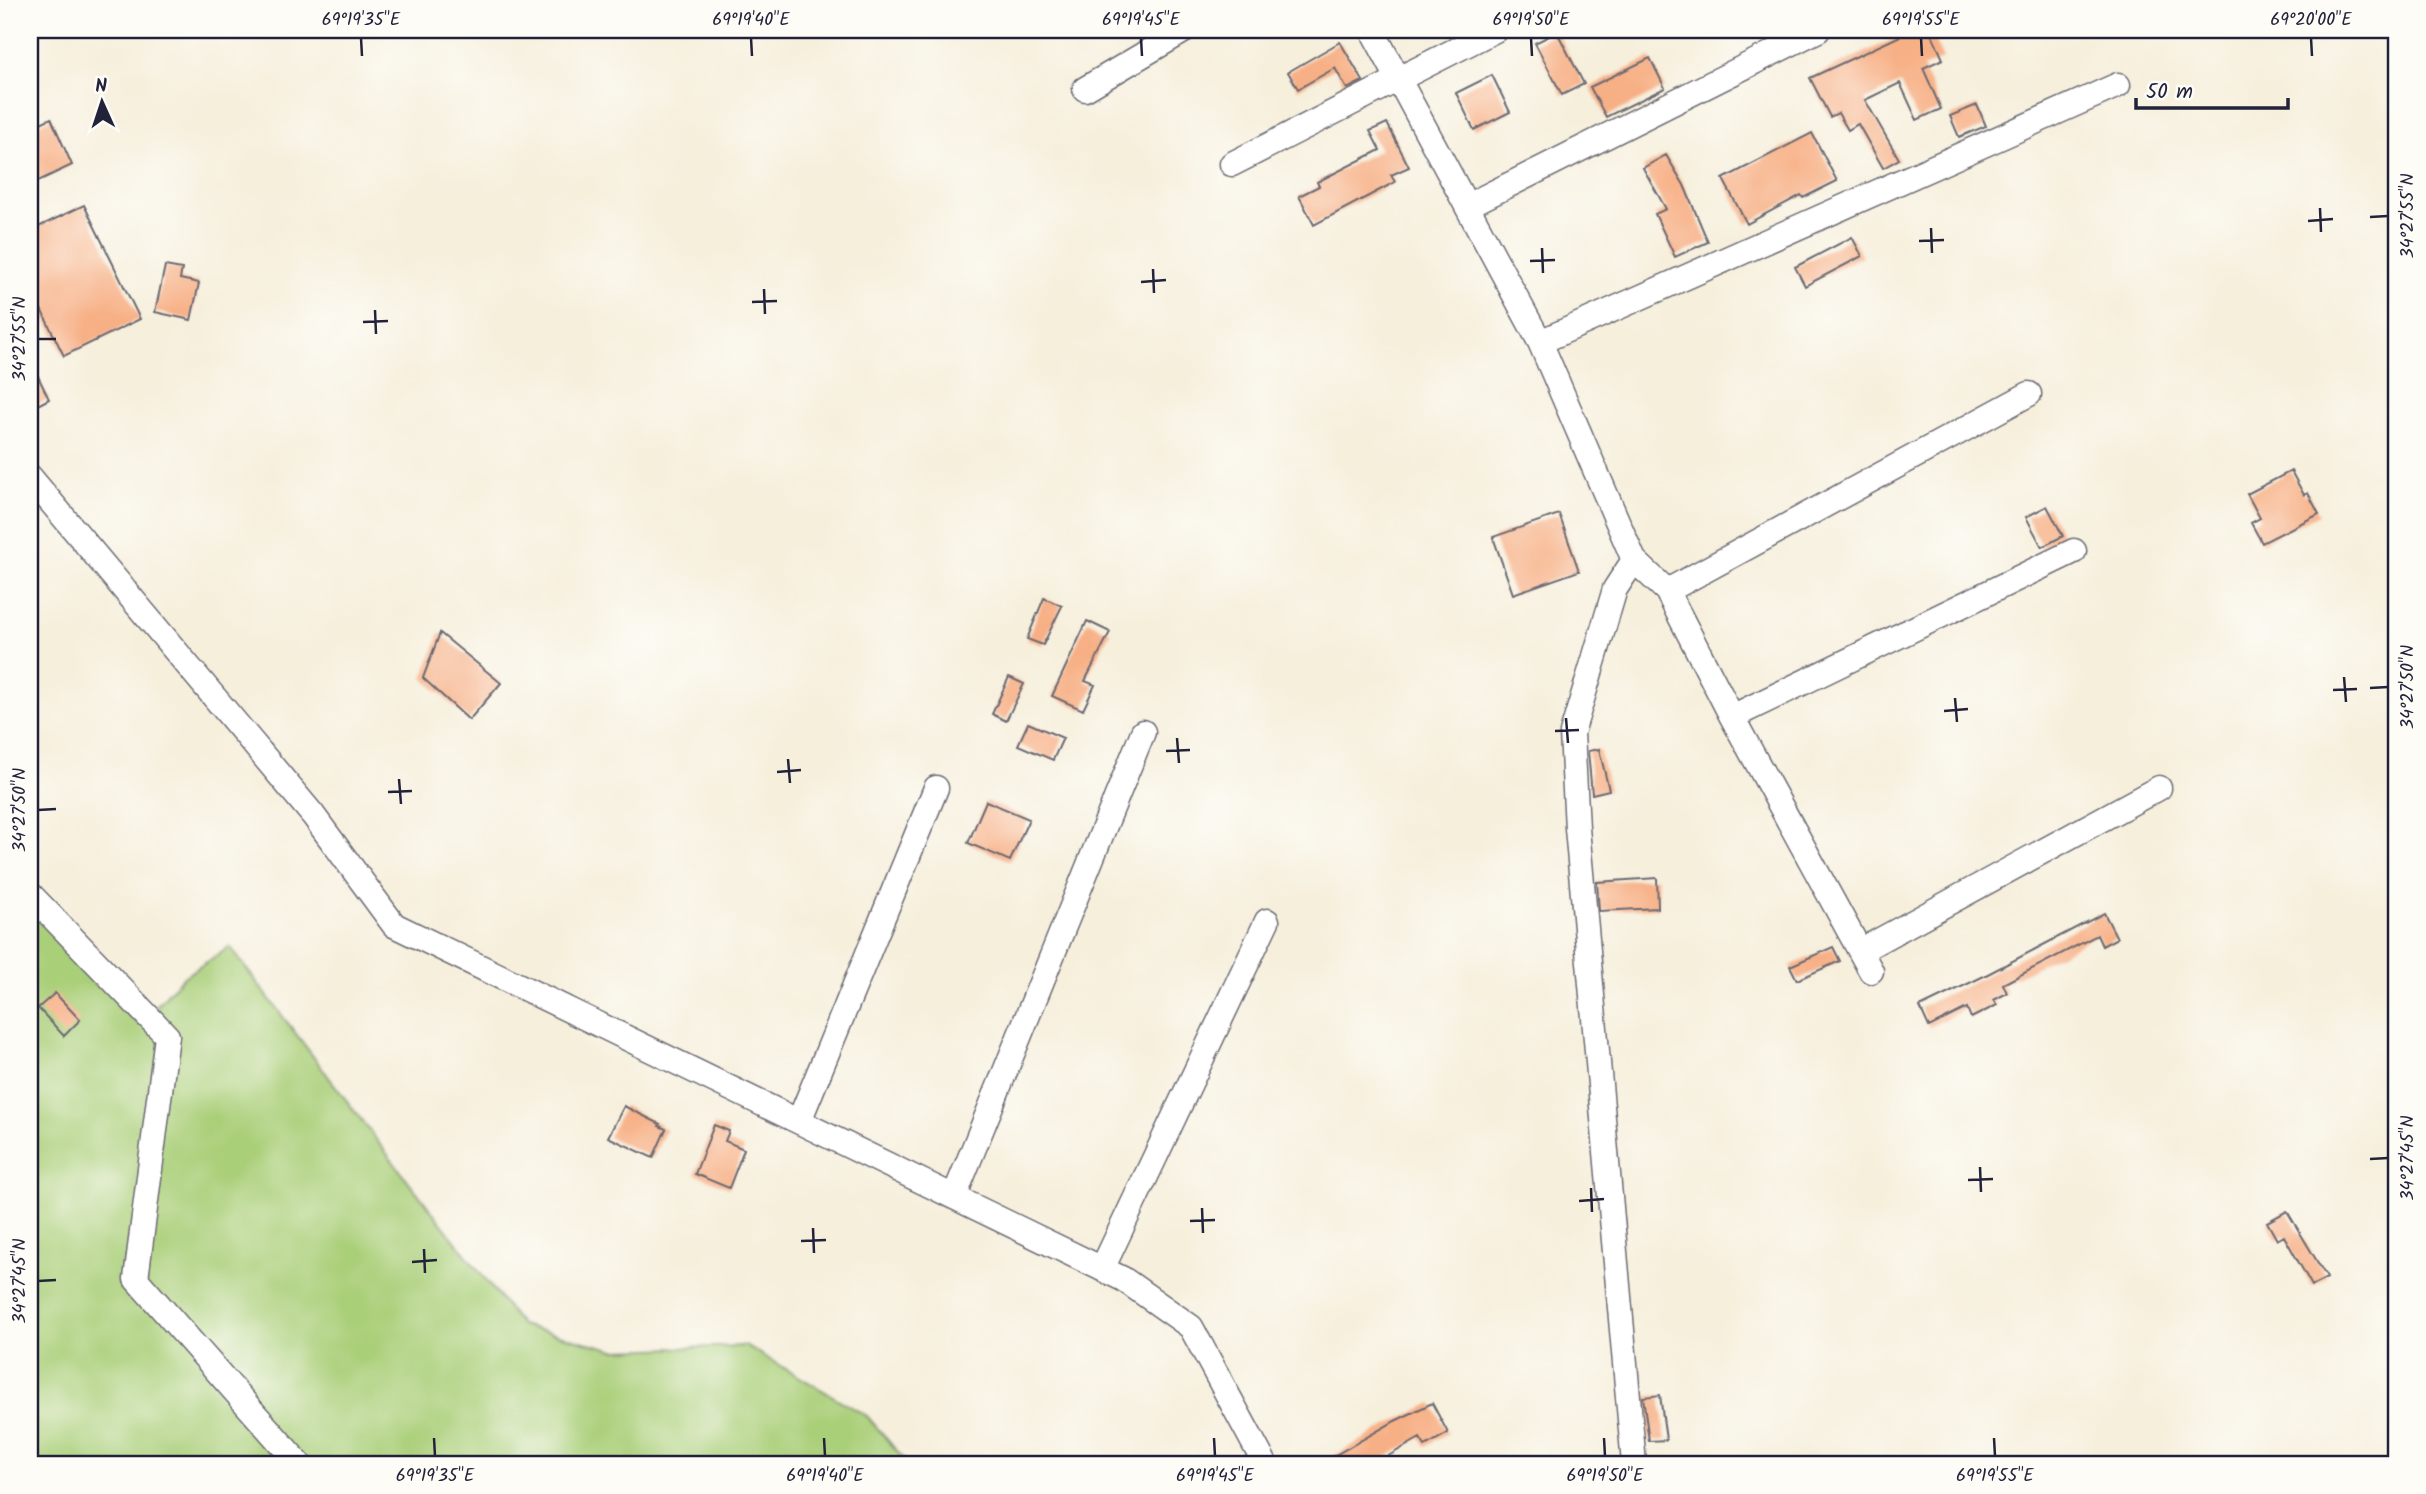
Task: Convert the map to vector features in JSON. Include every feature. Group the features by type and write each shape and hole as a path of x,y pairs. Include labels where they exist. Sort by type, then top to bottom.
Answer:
{"street":[{"path":"1084,89 1185,30"},
{"path":"1372,30 1539,342 1634,560 1667,591 1732,717 1866,961 2159,788"},
{"path":"1232,164 1495,30"},
{"path":"1467,206 1818,30"},
{"path":"1539,342 2118,85"},
{"path":"1667,591 2029,394"},
{"path":"30,477 313,815 394,925 1123,1279 1191,1327 1265,1464"},
{"path":"1732,717 2074,551"},
{"path":"1634,560 1615,589 1572,733 1577,828 1634,1464"},
{"path":"954,1197 1143,732"},
{"path":"799,1121 936,788"},
{"path":"30,894 167,1036 136,1279 299,1464"},
{"path":"1102,1269 1267,921"}],"green space":[{"path":"30,904 139,1025 182,978 230,947 521,1325 615,1350 746,1346 867,1416 908,1464 30,1464"}],"building":[{"path":"1913,30 1930,30 1943,59 1923,68 1941,109 1917,120 1900,83 1865,100 1899,159 1883,168 1858,124 1848,130 1838,113 1830,117 1810,78"},
{"path":"1557,32 1584,84 1562,95 1535,43"},
{"path":"1340,42 1363,81 1347,89 1335,68 1298,89 1288,72"},
{"path":"1650,58 1665,88 1606,117 1590,87"},
{"path":"1492,75 1510,112 1474,130 1456,93"},
{"path":"1977,105 1986,126 1959,137 1950,116"},
{"path":"51,118 72,165 30,185 30,128"},
{"path":"1387,123 1409,167 1391,175 1395,182 1314,225 1299,196 1319,186 1317,182 1380,150 1370,131"},
{"path":"1812,133 1837,181 1803,198 1801,195 1747,224 1723,179"},
{"path":"1666,155 1684,185 1708,242 1675,257 1655,214 1666,209 1643,168"},
{"path":"84,205 140,319 64,356 30,287 30,231"},
{"path":"1852,237 1862,256 1805,286 1795,267"},
{"path":"165,266 182,269 180,279 199,283 191,320 155,312"},
{"path":"30,360 49,399 30,409"},
{"path":"2291,471 2304,495 2308,493 2319,514 2262,543 2251,523 2260,518 2247,494"},
{"path":"2047,506 2063,536 2042,547 2026,517"},
{"path":"1559,514 1579,571 1513,594 1493,537"},
{"path":"1044,598 1062,606 1043,645 1027,639"},
{"path":"1087,621 1110,632 1085,681 1095,685 1083,710 1052,696"},
{"path":"440,633 501,683 469,720 423,678"},
{"path":"1009,677 1024,684 1006,721 992,714"},
{"path":"1028,723 1063,738 1053,760 1018,745"},
{"path":"1599,749 1609,790 1592,794 1588,751"},
{"path":"986,801 1029,819 1010,861 968,843"},
{"path":"1657,878 1658,908 1599,911 1597,882"},
{"path":"2104,913 2117,938 2102,946 2097,935 2003,984 2007,993 1994,1000 1997,1005 1971,1018 1967,1008 1929,1027 1920,1007"},
{"path":"1833,947 1840,961 1797,980 1790,966"},
{"path":"55,993 80,1020 64,1036 38,1008"},
{"path":"624,1106 666,1129 653,1158 608,1137"},
{"path":"714,1125 729,1131 725,1141 744,1149 729,1188 695,1174"},
{"path":"2287,1211 2327,1278 2312,1286 2284,1236 2277,1240 2267,1222"},
{"path":"1660,1395 1666,1440 1649,1441 1643,1397"},
{"path":"1432,1403 1448,1433 1425,1446 1420,1438 1374,1464 1320,1464 1395,1421"}]}
